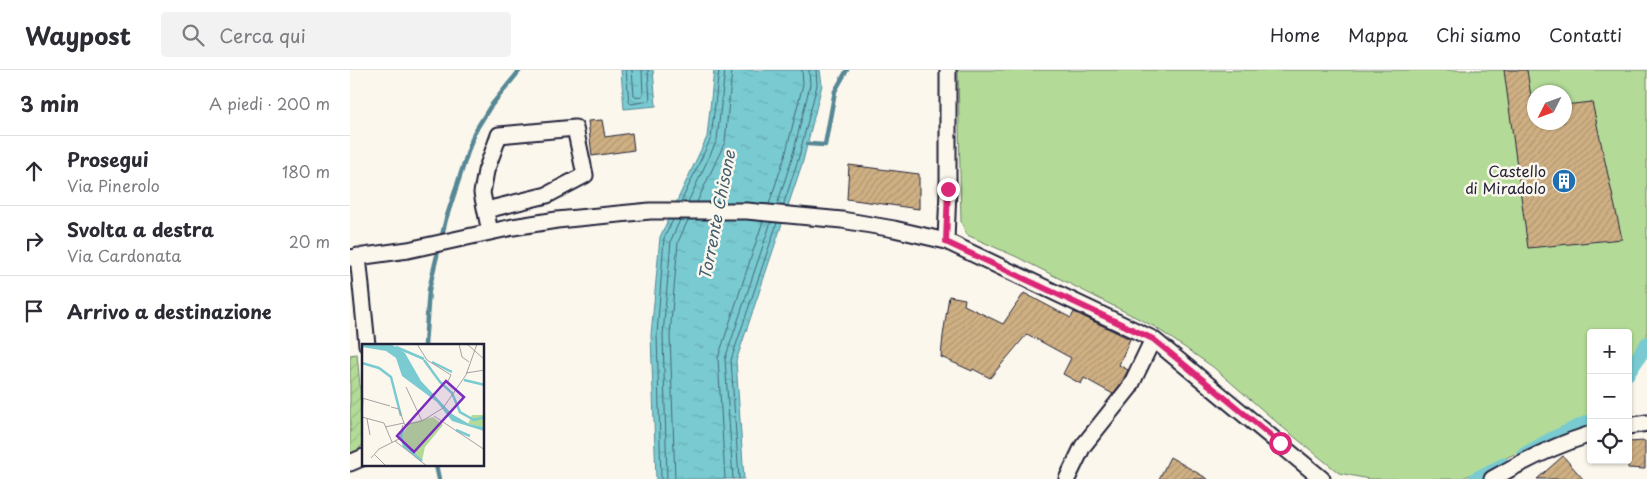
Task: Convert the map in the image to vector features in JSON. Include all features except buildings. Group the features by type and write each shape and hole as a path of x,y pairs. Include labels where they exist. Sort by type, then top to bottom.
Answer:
{"street":[{"path":"946,242 948,70"},
{"path":"486,210 547,195 585,174 575,128 499,135 486,171 482,193 490,232"},
{"path":"367,344 354,257 408,250 473,235 557,220 650,211 747,211 842,220 894,229 946,242 1153,339 1322,479"},
{"path":"1067,479 1083,446 1130,387 1153,339"},
{"path":"1632,425 1647,423"},
{"path":"1497,478 1566,442 1587,435"},
{"path":"350,463 362,458"}],"green space":[{"name":"Castello di Miradolo","path":"958,70 1647,70 1647,336 1632,359 1632,329 1587,329 1587,419 1460,479 1369,479 1339,473 1213,367 1155,327 1017,257 967,235 961,222"},
{"path":"357,354 362,407 362,446 358,451 350,453 350,355"}],"water":[{"path":"621,70 653,70 656,106 624,109"},
{"name":"Torrente Chisone","path":"714,70 820,70 822,85 803,161 736,361 744,479 656,479 651,335 660,237 707,137"}],"waterway":[{"path":"425,344 429,290 434,268 446,219 474,133 490,107 520,70"},
{"path":"808,144 825,145 835,91 847,70"},
{"path":"1632,367 1647,344"},
{"path":"1524,455 1552,439 1587,423"},
{"path":"1476,479 1504,465"},
{"path":"436,466 439,479"}],"place":[{"name":"Castello di Miradolo","path":"1564,181"}],"route":[{"path":"948,189 946,242 1153,339 1280,443"}]}
